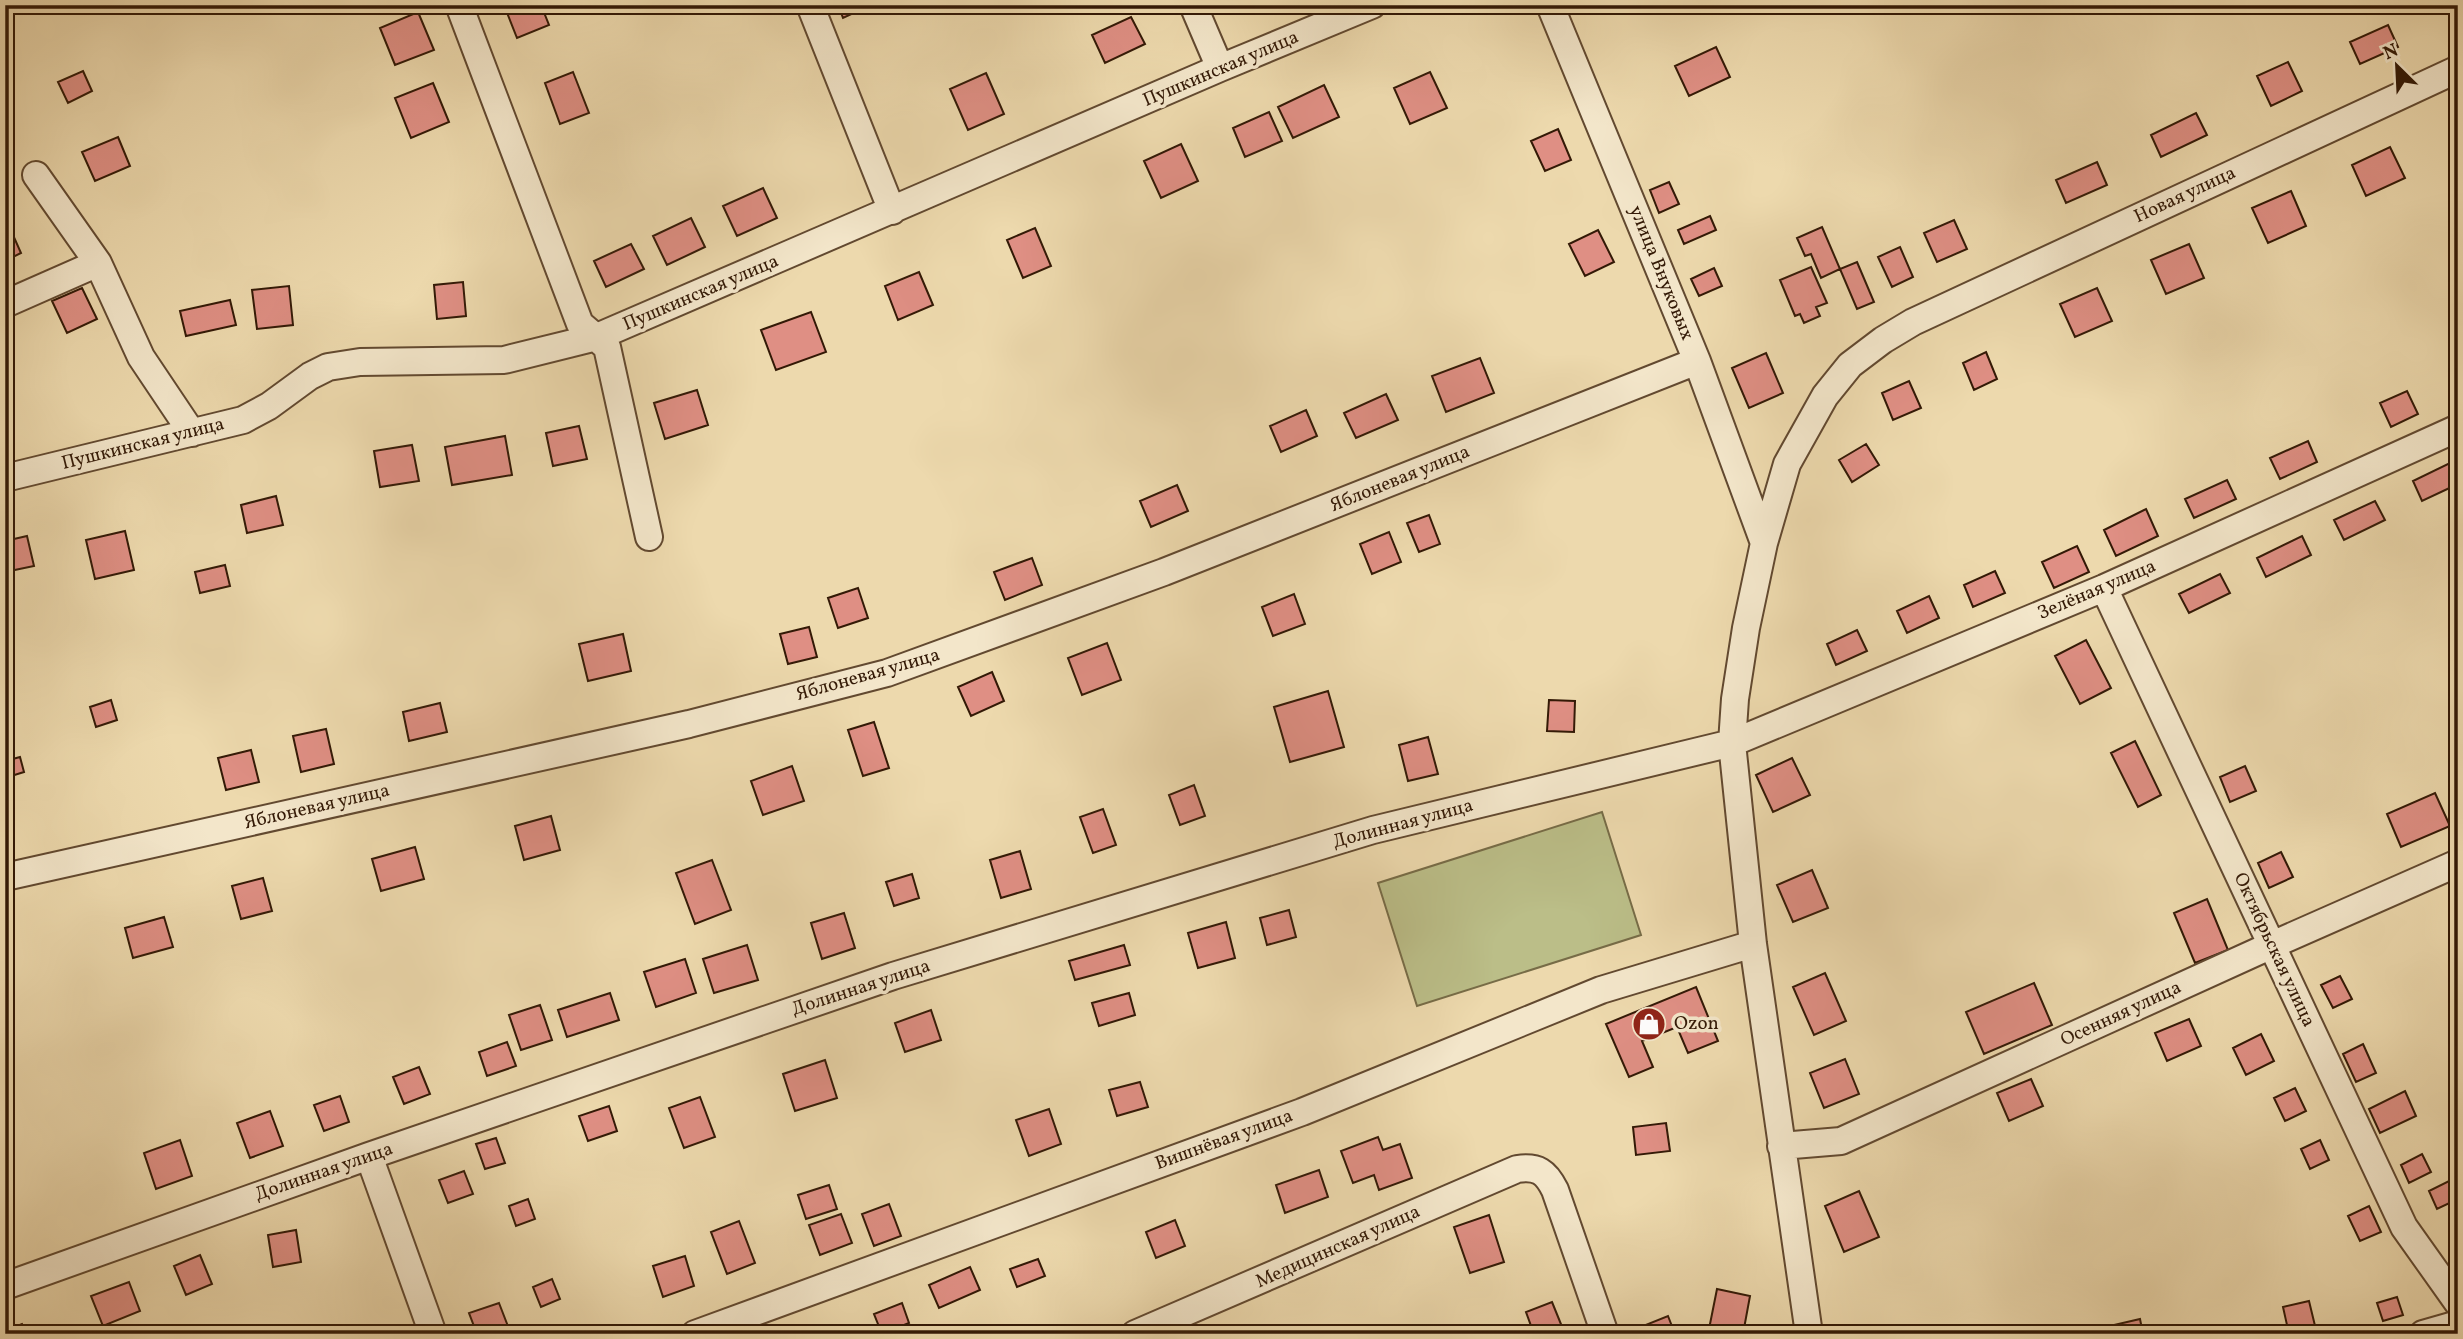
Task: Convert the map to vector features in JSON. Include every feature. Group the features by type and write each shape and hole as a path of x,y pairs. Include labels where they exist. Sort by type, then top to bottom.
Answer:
{"street":[{"path":"459,5 580,324 607,347 649,537"},
{"path":"810,5 892,211"},
{"path":"1193,5 1220,68"},
{"name":"Пушкинская улица","path":"5,478 243,420 328,367 360,362 504,360 597,337 1371,5"},
{"name":"улица Внуковых","path":"1550,5 1697,361 1764,543"},
{"name":"Новая улица","path":"1809,1334 1753,944 1732,743 1735,699 1746,628 1764,543 1787,464 1825,396 1850,365 1913,322 2458,69"},
{"path":"36,175 98,263 141,357 192,433"},
{"path":"5,304 98,263"},
{"name":"Яблоневая улица","path":"5,877 689,724 887,673 1164,572 1697,361"},
{"name":"Зелёная улица","path":"1732,743 2105,588 2458,428"},
{"name":"Октябрьская улица","path":"2105,588 2404,1227 2458,1303"},
{"name":"Долинная улица","path":"5,1286 369,1156 893,976 1360,834 1732,743"},
{"name":"Осенняя улица","path":"1780,1146 1841,1141 2458,863"},
{"name":"Вишнёвая улица","path":"695,1334 1302,1112 1601,990 1753,944"},
{"path":"369,1156 433,1334"},
{"name":"Медицинская улица","path":"1135,1334 1517,1169 1531,1167 1541,1170 1555,1190 1605,1334"},
{"path":"2423,1334 2458,1324"}],"green space":[{"path":"1602,812 1641,935 1417,1006 1378,883"}],"building":[{"path":"504,5 541,5 549,25 517,38"},
{"path":"838,5 871,5 843,18"},
{"path":"418,12 434,50 395,65 380,28"},
{"path":"1131,17 1145,44 1105,63 1092,35"},
{"path":"2388,25 2398,47 2360,64 2350,42"},
{"path":"1716,47 1730,77 1689,96 1675,66"},
{"path":"2288,62 2302,91 2271,106 2257,76"},
{"path":"83,71 92,91 68,103 58,82"},
{"path":"573,72 589,113 560,124 545,83"},
{"path":"1430,72 1447,108 1410,124 1394,88"},
{"path":"986,73 1004,114 968,130 950,89"},
{"path":"433,83 449,122 411,138 395,98"},
{"path":"1324,85 1339,117 1293,138 1278,107"},
{"path":"1269,112 1282,141 1245,157 1233,128"},
{"path":"2196,113 2207,135 2161,157 2151,135"},
{"path":"2458,114 2458,133 2450,117"},
{"path":"1558,129 1571,160 1545,171 1531,141"},
{"path":"118,137 130,166 95,181 82,152"},
{"path":"1181,144 1198,181 1161,198 1144,161"},
{"path":"2390,147 2405,178 2366,196 2352,165"},
{"path":"2097,162 2107,185 2066,203 2056,180"},
{"path":"1669,182 1679,204 1659,213 1650,190"},
{"path":"763,188 777,218 737,236 723,206"},
{"path":"2291,191 2306,226 2268,243 2252,208"},
{"path":"1710,216 1716,230 1684,244 1678,230"},
{"path":"691,218 705,247 667,265 653,236"},
{"path":"1954,220 1967,249 1937,262 1924,233"},
{"path":"9,226 21,253 5,261 5,228"},
{"path":"1822,227 1840,269 1821,278 1811,254 1805,256 1797,238"},
{"path":"1035,228 1051,266 1023,278 1007,240"},
{"path":"1598,230 1614,262 1585,276 1569,244"},
{"path":"631,244 644,269 606,287 594,261"},
{"path":"2189,244 2204,278 2166,294 2151,260"},
{"path":"1900,247 1913,277 1892,287 1878,257"},
{"path":"1857,262 1874,302 1857,309 1840,269"},
{"path":"1811,267 1827,303 1816,307 1820,316 1804,323 1800,314 1795,316 1780,280"},
{"path":"1714,268 1722,286 1699,296 1691,279"},
{"path":"919,272 933,305 898,320 885,286"},
{"path":"463,282 466,316 437,319 434,285"},
{"path":"289,286 293,325 257,329 252,290"},
{"path":"82,288 97,319 67,333 52,301"},
{"path":"2097,288 2112,321 2075,337 2060,304"},
{"path":"230,300 236,325 186,336 180,311"},
{"path":"811,312 826,352 776,370 761,330"},
{"path":"1986,352 1997,379 1974,390 1963,363"},
{"path":"1766,353 1783,393 1749,408 1732,368"},
{"path":"1480,358 1494,393 1446,412 1432,376"},
{"path":"1909,381 1921,408 1893,420 1882,393"},
{"path":"697,390 708,425 665,439 654,403"},
{"path":"2407,391 2418,414 2391,427 2380,403"},
{"path":"1386,394 1398,420 1356,438 1344,413"},
{"path":"1306,410 1317,436 1281,452 1270,426"},
{"path":"579,426 587,459 553,466 546,433"},
{"path":"505,436 512,475 452,485 445,447"},
{"path":"2308,441 2317,462 2280,479 2270,458"},
{"path":"1866,444 1879,465 1852,482 1839,460"},
{"path":"412,445 419,481 380,487 374,451"},
{"path":"2454,461 2458,469 2458,484 2422,501 2413,481"},
{"path":"2227,480 2236,499 2194,518 2185,499"},
{"path":"1177,485 1188,511 1151,527 1140,501"},
{"path":"276,496 283,525 247,533 241,505"},
{"path":"2375,501 2385,520 2344,540 2334,520"},
{"path":"2146,509 2158,536 2116,556 2104,530"},
{"path":"1429,515 1440,544 1419,552 1407,523"},
{"path":"125,531 134,570 95,579 86,540"},
{"path":"1389,532 1401,562 1372,574 1360,544"},
{"path":"27,536 34,566 5,572 5,541"},
{"path":"2302,536 2311,555 2266,577 2257,558"},
{"path":"2077,546 2089,572 2054,588 2042,562"},
{"path":"1032,558 1042,585 1005,600 994,572"},
{"path":"225,565 230,586 200,593 195,572"},
{"path":"1995,571 2005,593 1973,607 1964,585"},
{"path":"2220,574 2230,593 2189,613 2179,594"},
{"path":"858,588 868,618 838,628 828,598"},
{"path":"1294,594 1305,624 1273,636 1262,607"},
{"path":"1929,596 1939,618 1907,633 1897,611"},
{"path":"809,627 817,657 788,664 780,634"},
{"path":"1857,630 1867,651 1836,665 1827,644"},
{"path":"623,634 631,671 588,681 579,644"},
{"path":"2086,640 2111,688 2080,704 2055,656"},
{"path":"1107,643 1121,680 1082,695 1068,658"},
{"path":"992,672 1004,701 971,716 958,687"},
{"path":"1328,691 1344,747 1290,762 1274,707"},
{"path":"111,700 117,720 96,727 90,707"},
{"path":"1549,700 1575,701 1574,732 1547,731"},
{"path":"440,703 447,732 409,741 403,712"},
{"path":"874,722 889,768 863,776 848,730"},
{"path":"326,729 334,764 301,772 293,736"},
{"path":"1428,737 1438,774 1408,781 1399,745"},
{"path":"2135,741 2161,795 2138,807 2111,753"},
{"path":"251,750 259,782 226,790 218,758"},
{"path":"20,757 24,772 5,778 5,761"},
{"path":"1792,758 1810,795 1773,812 1756,775"},
{"path":"792,766 804,801 763,815 751,781"},
{"path":"2245,766 2256,791 2230,802 2220,777"},
{"path":"1194,785 1205,816 1180,825 1169,795"},
{"path":"2435,793 2450,826 2401,847 2387,814"},
{"path":"1103,809 1116,845 1093,853 1080,817"},
{"path":"551,816 560,850 524,860 515,826"},
{"path":"415,847 424,879 381,891 372,859"},
{"path":"1020,851 1031,889 1001,898 990,860"},
{"path":"2281,852 2293,877 2269,888 2258,863"},
{"path":"712,860 731,910 695,924 676,873"},
{"path":"1812,870 1828,908 1793,922 1777,885"},
{"path":"912,874 919,898 894,906 886,882"},
{"path":"263,878 272,911 241,919 232,886"},
{"path":"2207,899 2228,950 2195,963 2174,913"},
{"path":"1289,910 1296,937 1267,945 1260,918"},
{"path":"844,913 855,948 822,959 811,923"},
{"path":"164,917 173,947 133,958 125,928"},
{"path":"1226,922 1235,958 1198,968 1188,933"},
{"path":"747,945 758,980 714,993 703,959"},
{"path":"1124,945 1130,965 1075,980 1069,961"},
{"path":"685,959 696,993 656,1007 644,972"},
{"path":"1825,973 1846,1021 1814,1035 1793,987"},
{"path":"2340,976 2352,999 2333,1008 2321,985"},
{"path":"2034,983 2052,1025 1984,1054 1966,1012"},
{"path":"1696,987 1718,1041 1688,1053 1677,1027 1642,1041 1653,1067 1629,1077 1606,1024"},
{"path":"610,993 619,1020 567,1037 558,1010"},
{"path":"1129,993 1135,1015 1099,1026 1092,1003"},
{"path":"540,1005 552,1040 521,1050 509,1015"},
{"path":"931,1010 941,1040 905,1052 895,1023"},
{"path":"2189,1019 2201,1046 2167,1061 2155,1033"},
{"path":"2261,1034 2274,1061 2246,1075 2233,1048"},
{"path":"507,1042 516,1066 487,1076 479,1052"},
{"path":"2363,1044 2376,1073 2356,1082 2343,1054"},
{"path":"1845,1059 1859,1094 1824,1108 1810,1073"},
{"path":"825,1060 837,1098 795,1111 783,1074"},
{"path":"419,1067 430,1094 404,1104 393,1077"},
{"path":"2031,1079 2043,1106 2009,1121 1997,1093"},
{"path":"1140,1082 1148,1107 1117,1116 1109,1090"},
{"path":"2295,1088 2306,1111 2285,1121 2274,1098"},
{"path":"2405,1091 2416,1116 2380,1133 2369,1109"},
{"path":"340,1096 349,1122 324,1131 314,1105"},
{"path":"700,1097 715,1137 684,1148 669,1108"},
{"path":"609,1106 617,1131 588,1141 579,1116"},
{"path":"1049,1109 1061,1144 1029,1156 1016,1120"},
{"path":"270,1111 283,1146 250,1158 237,1123"},
{"path":"1666,1123 1670,1151 1636,1155 1633,1127"},
{"path":"1378,1137 1383,1150 1400,1144 1412,1178 1379,1190 1374,1175 1353,1183 1341,1151"},
{"path":"496,1138 505,1163 485,1169 476,1144"},
{"path":"180,1140 192,1176 156,1189 144,1153"},
{"path":"2320,1140 2329,1160 2310,1169 2301,1149"},
{"path":"2422,1154 2431,1172 2409,1183 2401,1165"},
{"path":"1319,1170 1328,1197 1285,1213 1276,1185"},
{"path":"464,1171 473,1194 448,1203 439,1180"},
{"path":"2449,1181 2458,1199 2437,1209 2429,1191"},
{"path":"829,1185 837,1209 806,1219 798,1195"},
{"path":"1859,1191 1879,1237 1844,1252 1825,1206"},
{"path":"528,1199 535,1219 516,1226 509,1206"},
{"path":"889,1204 901,1236 874,1246 862,1214"},
{"path":"2369,1206 2381,1232 2360,1241 2348,1216"},
{"path":"841,1214 852,1243 820,1255 809,1225"},
{"path":"1489,1215 1504,1262 1470,1273 1454,1227"},
{"path":"1175,1220 1185,1246 1156,1258 1146,1232"},
{"path":"739,1221 755,1263 727,1274 711,1232"},
{"path":"296,1230 301,1262 273,1267 268,1235"},
{"path":"200,1255 212,1284 186,1295 174,1266"},
{"path":"685,1256 694,1286 663,1297 653,1266"},
{"path":"1038,1259 1045,1276 1017,1287 1010,1269"},
{"path":"970,1267 980,1290 939,1308 929,1285"},
{"path":"552,1279 560,1299 541,1307 533,1287"},
{"path":"129,1282 140,1311 103,1326 91,1296"},
{"path":"1717,1289 1750,1296 1743,1334 1708,1334"},
{"path":"2397,1297 2403,1315 2383,1321 2377,1303"},
{"path":"2309,1301 2317,1334 2289,1334 2283,1307"},
{"path":"1552,1302 1565,1334 1534,1334 1526,1312"},
{"path":"499,1303 511,1334 477,1334 469,1313"},
{"path":"902,1303 909,1323 882,1334 874,1314"},
{"path":"1668,1316 1675,1334 1634,1334 1633,1330"},
{"path":"2140,1319 2143,1334 2116,1334 2114,1325"},
{"path":"22,1324 27,1334 5,1334 5,1331"}],"place":[{"name":"Ozon","path":"1649,1024"}]}
